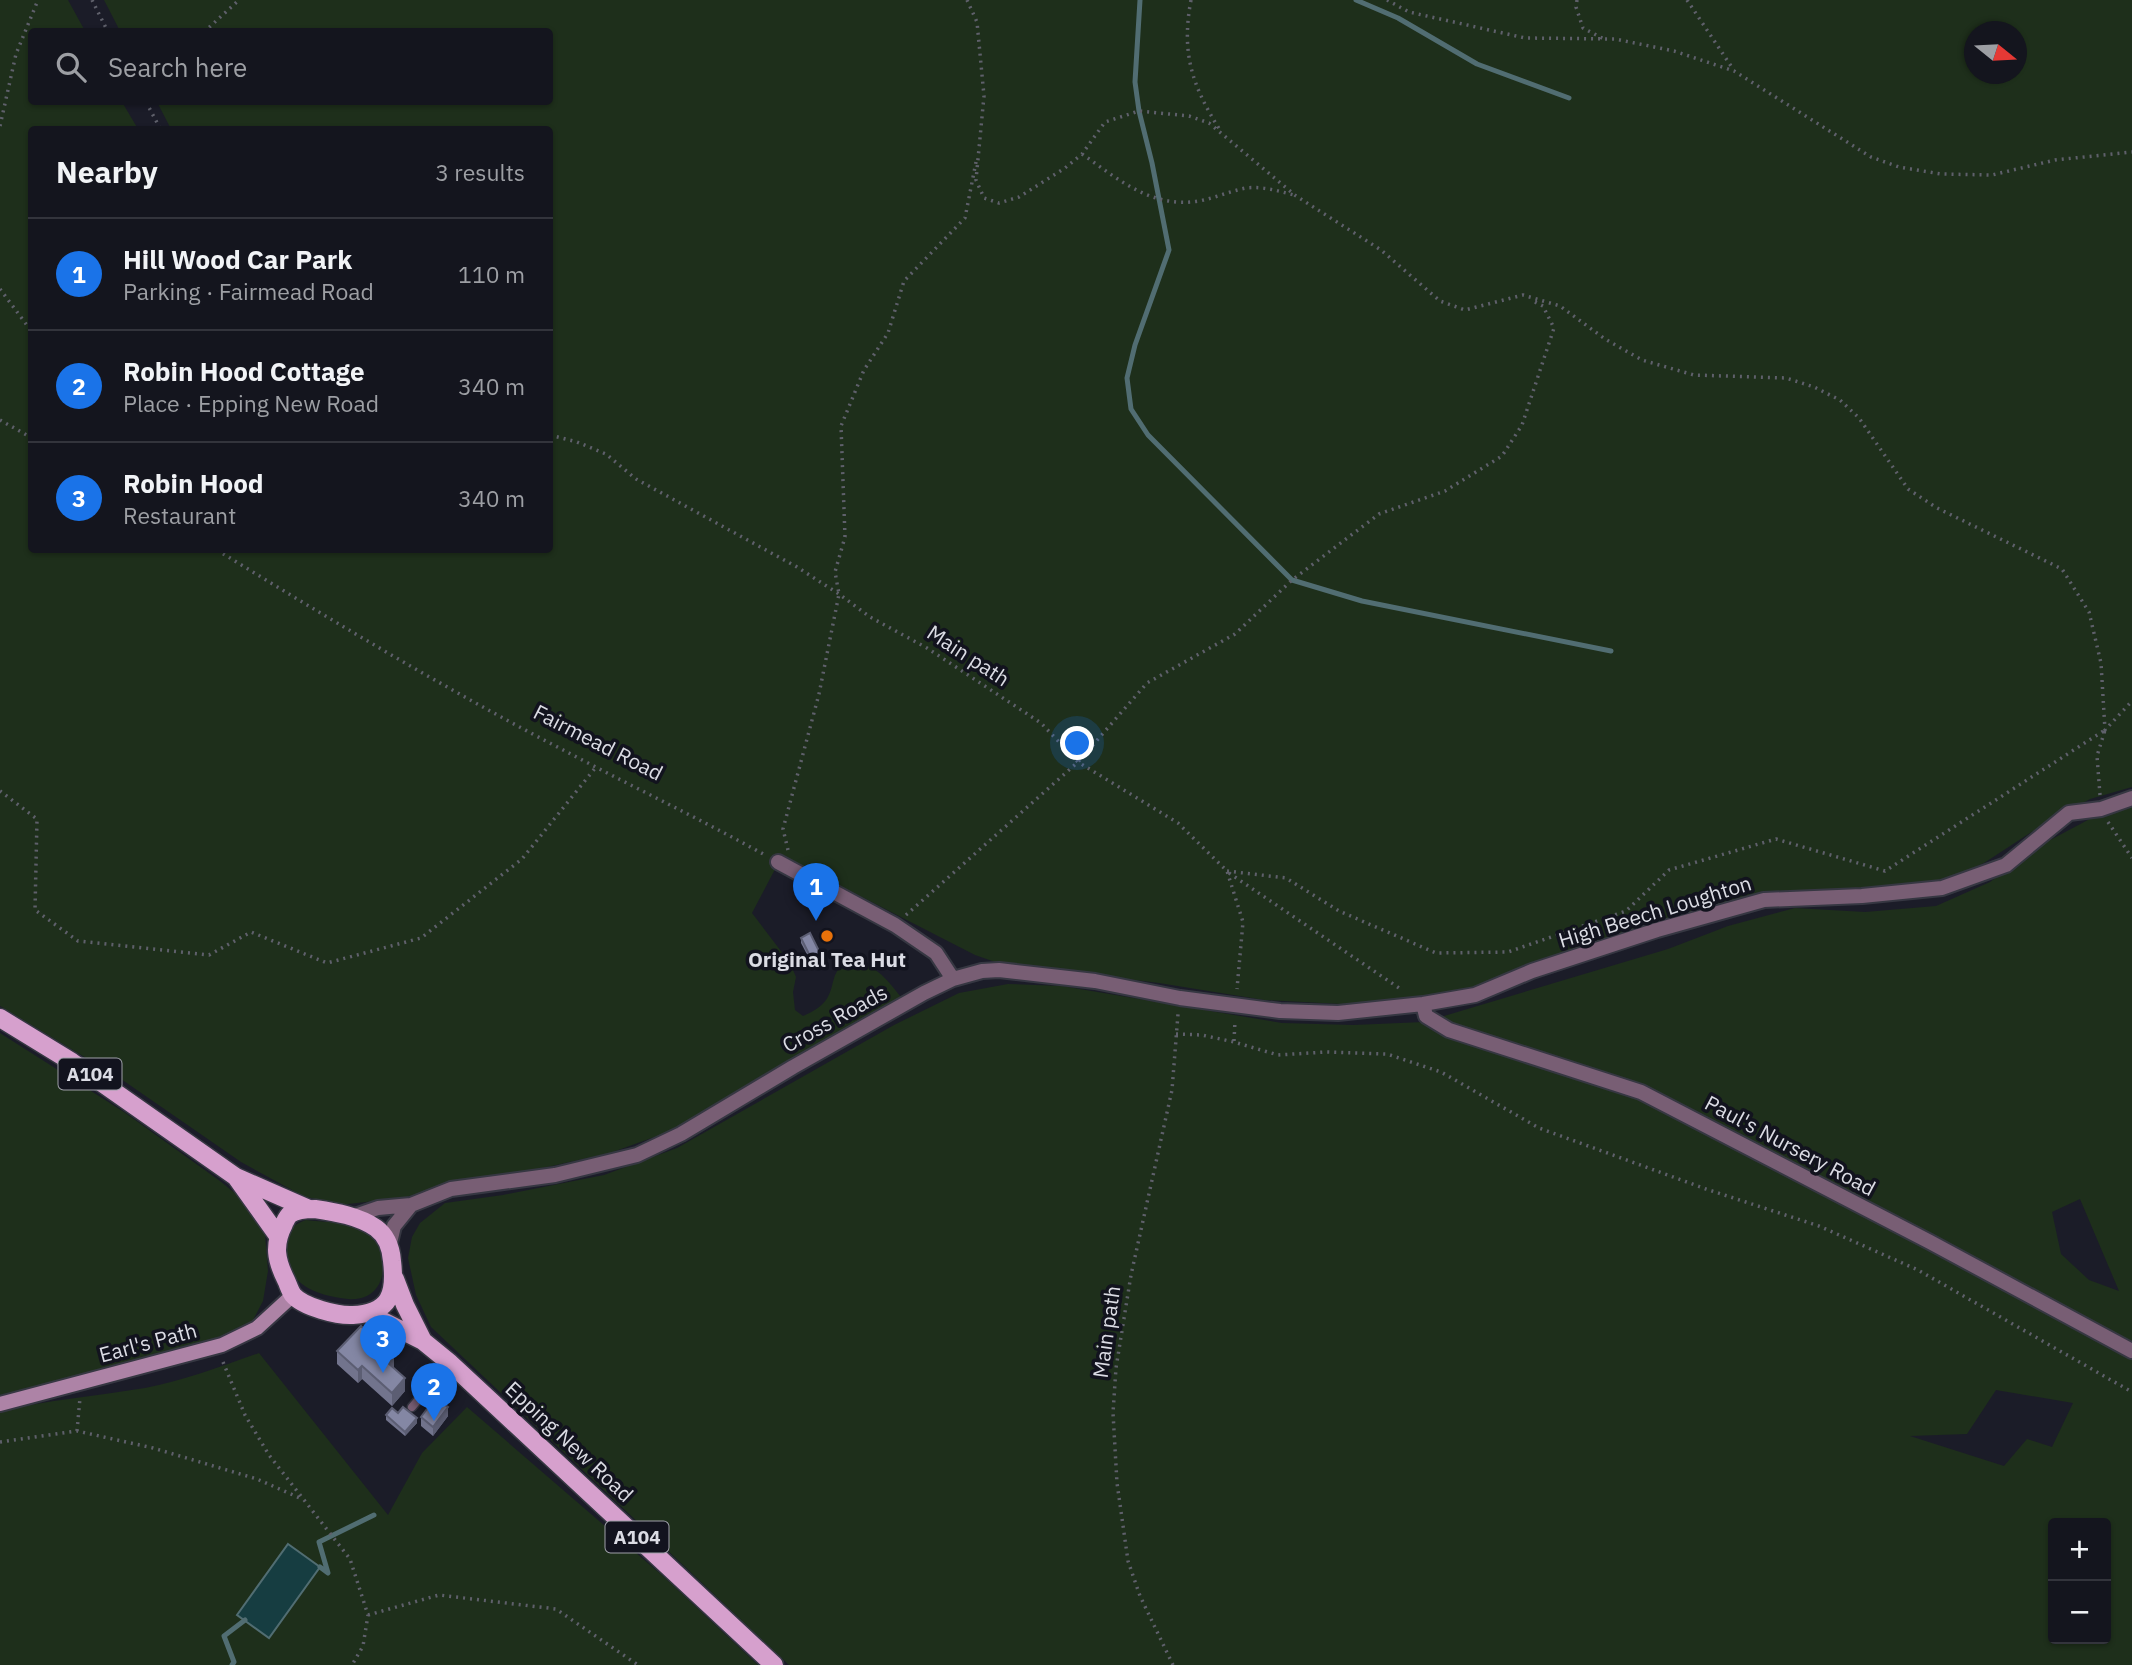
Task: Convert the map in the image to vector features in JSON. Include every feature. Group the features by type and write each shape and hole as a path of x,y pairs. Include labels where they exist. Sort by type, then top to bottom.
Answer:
{"main road":[{"name":"A104","path":"0,1018 72,1062 236,1177 309,1209 352,1217 376,1228 387,1239 395,1279"},
{"name":"A104","path":"236,1177 278,1236 278,1263 293,1295 315,1308 345,1316 369,1314"},
{"path":"278,1236 289,1215 309,1209"},
{"path":"369,1314 386,1304 393,1293 395,1279"},
{"name":"Epping New Road","path":"395,1279 405,1306 424,1341"},
{"name":"Epping New Road","path":"369,1314 424,1341 450,1363 774,1665"}],"street":[{"name":"High Beech Loughton","path":"1423,1004 1475,995 1532,971 1657,930 1764,901 1862,896 1942,888 2006,865 2069,813 2101,809 2132,798"},
{"path":"778,862 895,925 936,953 953,979"},
{"name":"Cross Roads","path":"352,1217 378,1208 411,1205 451,1189 555,1175 637,1155 681,1134 813,1055 953,979 982,971 999,970 1095,981 1180,998 1280,1011 1338,1013 1423,1004"},
{"name":"Paul's Nursery Road","path":"1423,1004 1426,1016 1449,1030 1641,1093 1708,1125 1765,1158 2132,1351"},
{"path":"389,1247 394,1226 411,1205"},
{"name":"Earl's Path","path":"0,1405 217,1347 257,1328 293,1295"}],"lane":[{"path":"412,1407 450,1363"}],"path":[{"path":"0,126 16,54 38,0"},
{"path":"92,0 106,28"},
{"path":"208,28 239,0"},
{"path":"967,0 977,22 984,96 976,180 984,198 999,203 1019,197 1082,154 1105,122 1139,111 1189,116 1209,123 1296,195 1381,250 1440,302 1465,310 1523,295 1560,306 1605,339 1642,360 1694,375 1786,378 1814,387 1840,400 1859,418 1908,489 1937,508 2062,569 2090,612 2101,663 2105,730 2097,756 2101,809 2114,834 2132,858"},
{"path":"1191,0 1189,70 1203,104 1223,135"},
{"path":"1387,0 1409,12 1525,38 1615,39 1674,51 1734,71 1871,158 1899,167 1941,174 1992,175 2055,160 2132,152"},
{"path":"1577,0 1576,7 1583,29 1605,40"},
{"path":"1686,0 1734,71"},
{"path":"148,105 160,126"},
{"path":"792,870 783,829 819,694 839,594 835,572 845,537 841,426 864,370 888,333 904,281 965,218 980,138"},
{"path":"1082,154 1135,191 1159,200 1197,201 1246,188 1269,188 1296,195"},
{"path":"0,289 28,327"},
{"path":"895,925 1078,762 1147,683 1235,634 1292,580 1379,514 1445,491 1502,456 1522,425 1554,328 1543,306 1523,295"},
{"path":"0,420 28,436"},
{"name":"Main path","path":"553,436 578,442 606,454 636,479 729,528 839,594 870,617 927,648 1041,723 1078,762 1178,823 1227,871 1243,922 1234,1042"},
{"name":"Fairmead Road","path":"222,553 334,621 596,767 685,811 778,862"},
{"path":"1227,871 1286,878 1339,911 1436,953 1508,952 1626,911 1669,870 1776,839 1885,871 2105,730 2132,701"},
{"path":"0,791 37,819 35,910 78,941 209,955 251,932 327,963 422,938 522,859 596,767"},
{"path":"1227,871 1423,1004"},
{"name":"Main path","path":"1173,1665 1140,1596 1128,1560 1116,1483 1113,1413 1116,1368 1130,1275 1172,1090 1180,998"},
{"path":"1176,1034 1202,1035 1278,1055 1326,1052 1387,1054 1441,1072 1539,1128 1706,1189 1819,1226 1918,1270 2132,1392"},
{"path":"217,1347 245,1415 269,1455 350,1559 368,1615 363,1646 352,1665"},
{"path":"77,1431 81,1383"},
{"path":"0,1442 77,1431 166,1452 257,1479 305,1500"},
{"path":"368,1615 439,1594 556,1609 638,1665"}],"shaded area":[{"path":"0,0 68,0 83,28 28,28 28,105 124,105 136,126 28,126 28,553 553,553 553,126 169,126 159,105 553,105 553,28 118,28 104,0 2132,0 2132,787 2090,799 1984,863 1945,880 1894,887 1799,892 1464,992 1405,1002 1341,1004 1264,1000 1159,983 998,963 975,955 782,856 752,913 790,963 796,977 793,992 795,1010 803,1016 821,1005 829,995 835,975 847,961 857,962 878,972 901,997 753,1086 671,1131 610,1153 516,1174 454,1184 402,1198 339,1205 303,1196 241,1162 121,1079 0,1006"},
{"path":"2132,805 2132,1665 789,1665 431,1327 416,1295 408,1258 412,1237 420,1223 445,1203 503,1195 604,1175 677,1148 894,1025 959,993 1008,984 1062,986 1282,1023 1353,1025 1424,1022 1668,949 1728,926 1795,908 1865,912 1936,906 1990,882 2039,846 2101,813","holes":["2080,1199 2119,1291 2089,1280 2061,1254 2052,1212","1996,1390 2073,1403 2052,1447 2027,1439 2004,1466 1910,1436 1967,1434"]},
{"path":"0,1033 124,1112 253,1208 265,1234 268,1271 263,1301 251,1324 237,1336 147,1364 0,1395"},
{"path":"306,1220 354,1226 371,1235 378,1246 383,1270 380,1282 373,1292 363,1298 336,1297 312,1290 295,1277 285,1259 285,1240 296,1225"},
{"path":"259,1353 388,1515 422,1453 467,1407 664,1577 758,1665 0,1665 0,1411 159,1385"},
{"path":"288,1544 320,1567 269,1638 237,1615"}],"building":[{"path":"810,933 821,955 812,960 801,938"},
{"path":"361,1326 383,1349 385,1347 394,1356 388,1363 405,1378 392,1393 362,1366 358,1370 337,1351"},
{"path":"435,1398 448,1407 433,1427 421,1417"},
{"path":"403,1407 417,1418 405,1432 386,1415 392,1408 398,1413"}],"waterway":[{"path":"1140,0 1135,82 1169,250 1135,345 1127,378 1131,409 1148,435 1292,580 1362,601 1611,651"},
{"path":"1356,0 1398,18 1477,64 1569,98"},
{"path":"320,1567 328,1573 319,1542 374,1515"},
{"path":"232,1665 234,1662 224,1636 245,1620"}],"place":[{"name":"Hill Wood Car Park","path":"816,921"},
{"name":"Original Tea Hut","path":"827,936"},
{"name":"Robin Hood","path":"383,1373"},
{"name":"Robin Hood Cottage","path":"434,1421"}]}
